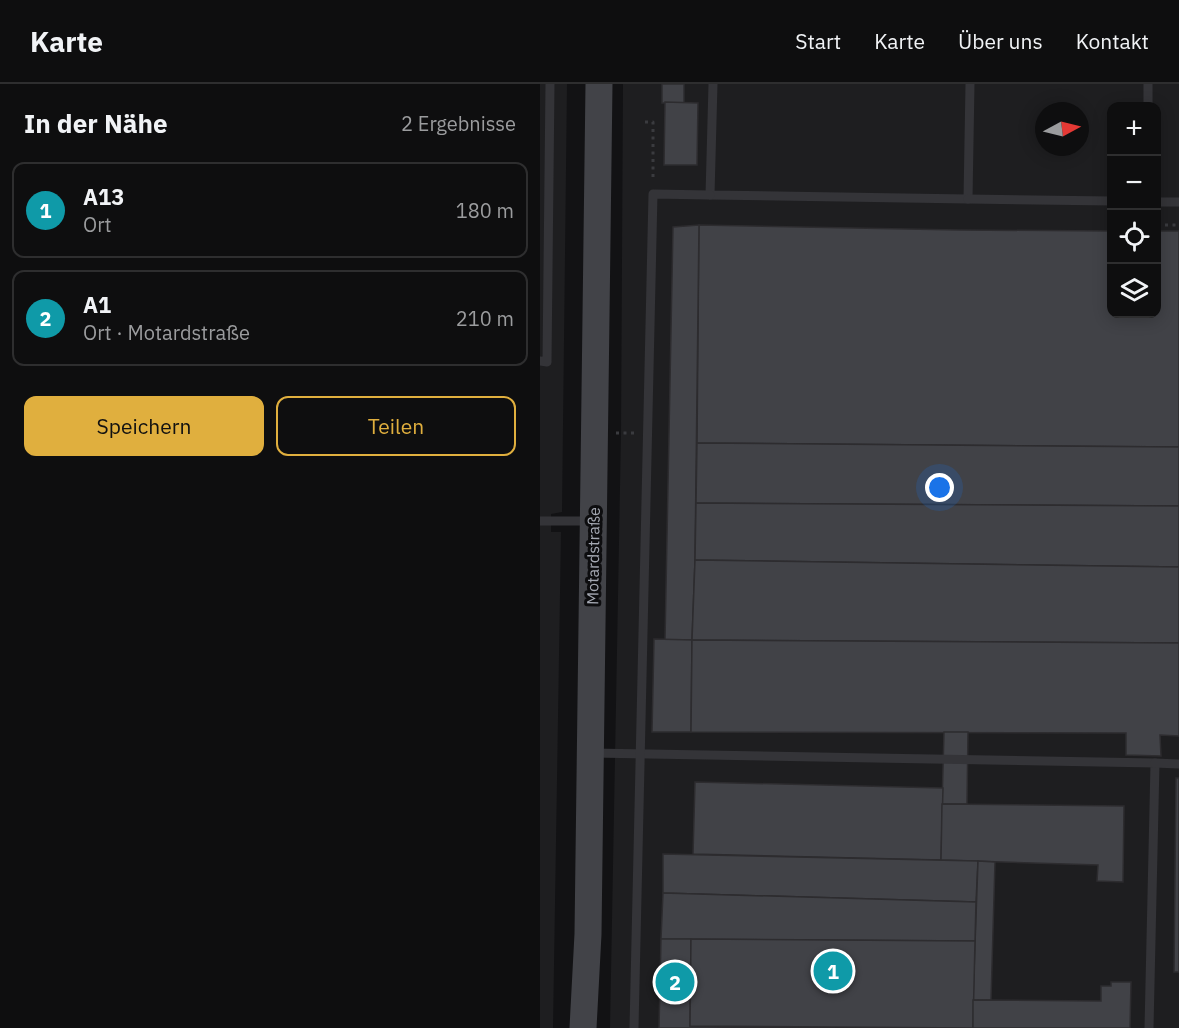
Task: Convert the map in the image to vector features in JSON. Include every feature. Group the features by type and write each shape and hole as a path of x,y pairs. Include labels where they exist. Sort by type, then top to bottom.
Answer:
{"street":[{"name":"Motardstraße","path":"583,1028 588,934 599,84"}],"lane":[{"path":"540,362 547,362 550,84"},
{"path":"710,195 713,84"},
{"path":"968,199 970,84"},
{"path":"1148,84 1148,102"},
{"path":"634,1028 652,194 1107,201"},
{"path":"1161,202 1179,202"},
{"path":"540,521 593,521"},
{"path":"590,753 1179,764"},
{"path":"1149,1028 1155,764"}],"path":[{"path":"645,122 653,122 652,194"},
{"path":"1165,225 1179,225"},
{"path":"616,433 647,433"}],"shaded area":[{"path":"540,84 567,84 562,512 551,514 551,532 561,532 553,1028 540,1028"},
{"path":"623,84 1179,84 1179,1028 610,1028 621,433"}],"building":[{"path":"662,84 684,84 684,103 662,103"},
{"path":"665,102 698,103 697,165 664,165"},
{"path":"699,225 1107,231 1107,318 1161,318 1161,231 1179,231 1179,447 697,443"},
{"path":"699,225 692,640 665,640 673,227"},
{"path":"697,443 1179,447 1179,506 696,503"},
{"path":"696,503 1179,506 1179,567 695,560"},
{"path":"695,560 1179,567 1179,643 692,640"},
{"path":"654,639 692,640 691,732 652,732"},
{"path":"692,640 1179,643 1179,736 1160,735 1161,756 1126,755 1126,733 691,732"},
{"path":"944,732 968,732 967,804 942,804"},
{"path":"1176,778 1179,778 1179,972 1174,972"},
{"path":"695,782 943,788 941,860 693,854"},
{"path":"942,804 1124,806 1123,882 1097,881 1098,865 941,860"},
{"path":"663,854 978,861 976,902 663,893"},
{"path":"978,861 995,862 991,1000 973,1000"},
{"path":"663,893 976,902 975,941 661,939"},
{"path":"661,939 691,939 690,1026 835,1028 659,1028"},
{"path":"691,939 975,941 973,1028 690,1026"},
{"path":"1111,982 1131,982 1130,1028 973,1028 973,1000 1101,1001 1101,986 1111,986"}],"place":[{"name":"A13","path":"833,971"},
{"name":"A1","path":"675,982"}]}
